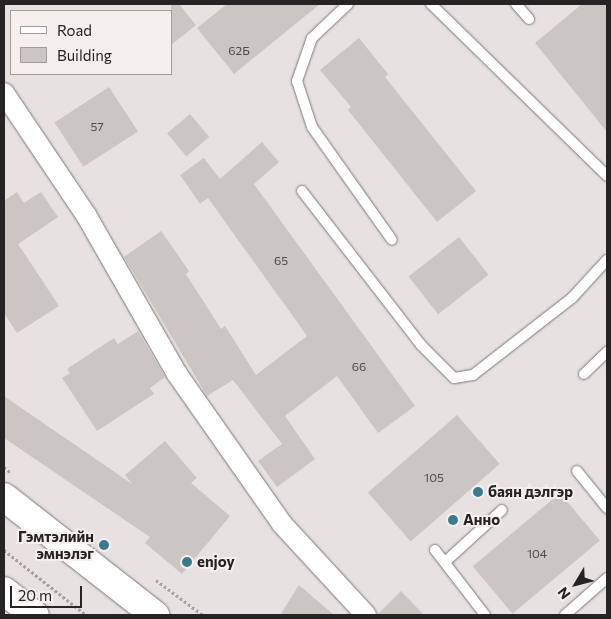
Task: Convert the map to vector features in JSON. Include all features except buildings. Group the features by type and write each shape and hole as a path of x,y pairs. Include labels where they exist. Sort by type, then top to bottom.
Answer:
{"main road":[{"path":"4,497 155,615"},
{"path":"4,591 35,615"}],"street":[{"path":"4,93 86,215 177,374 282,524 366,615"}],"lane":[{"path":"348,4 312,38 296,81 312,127 392,240"},
{"path":"431,4 607,176"},
{"path":"516,4 529,19"},
{"path":"302,191 422,345 454,378 473,375 572,298 607,260"},
{"path":"584,374 607,352"},
{"path":"577,471 607,508"},
{"path":"445,562 502,510"},
{"path":"435,550 485,615"},
{"path":"565,615 607,578"}],"path":[{"path":"4,550 86,615"}],"place":[{"name":"баян дэлгэр","path":"478,492"},
{"name":"Анно","path":"453,520"},
{"name":"Гэмтэлийн эмнэлэг","path":"104,545"},
{"name":"enjoy","path":"187,562"}]}
